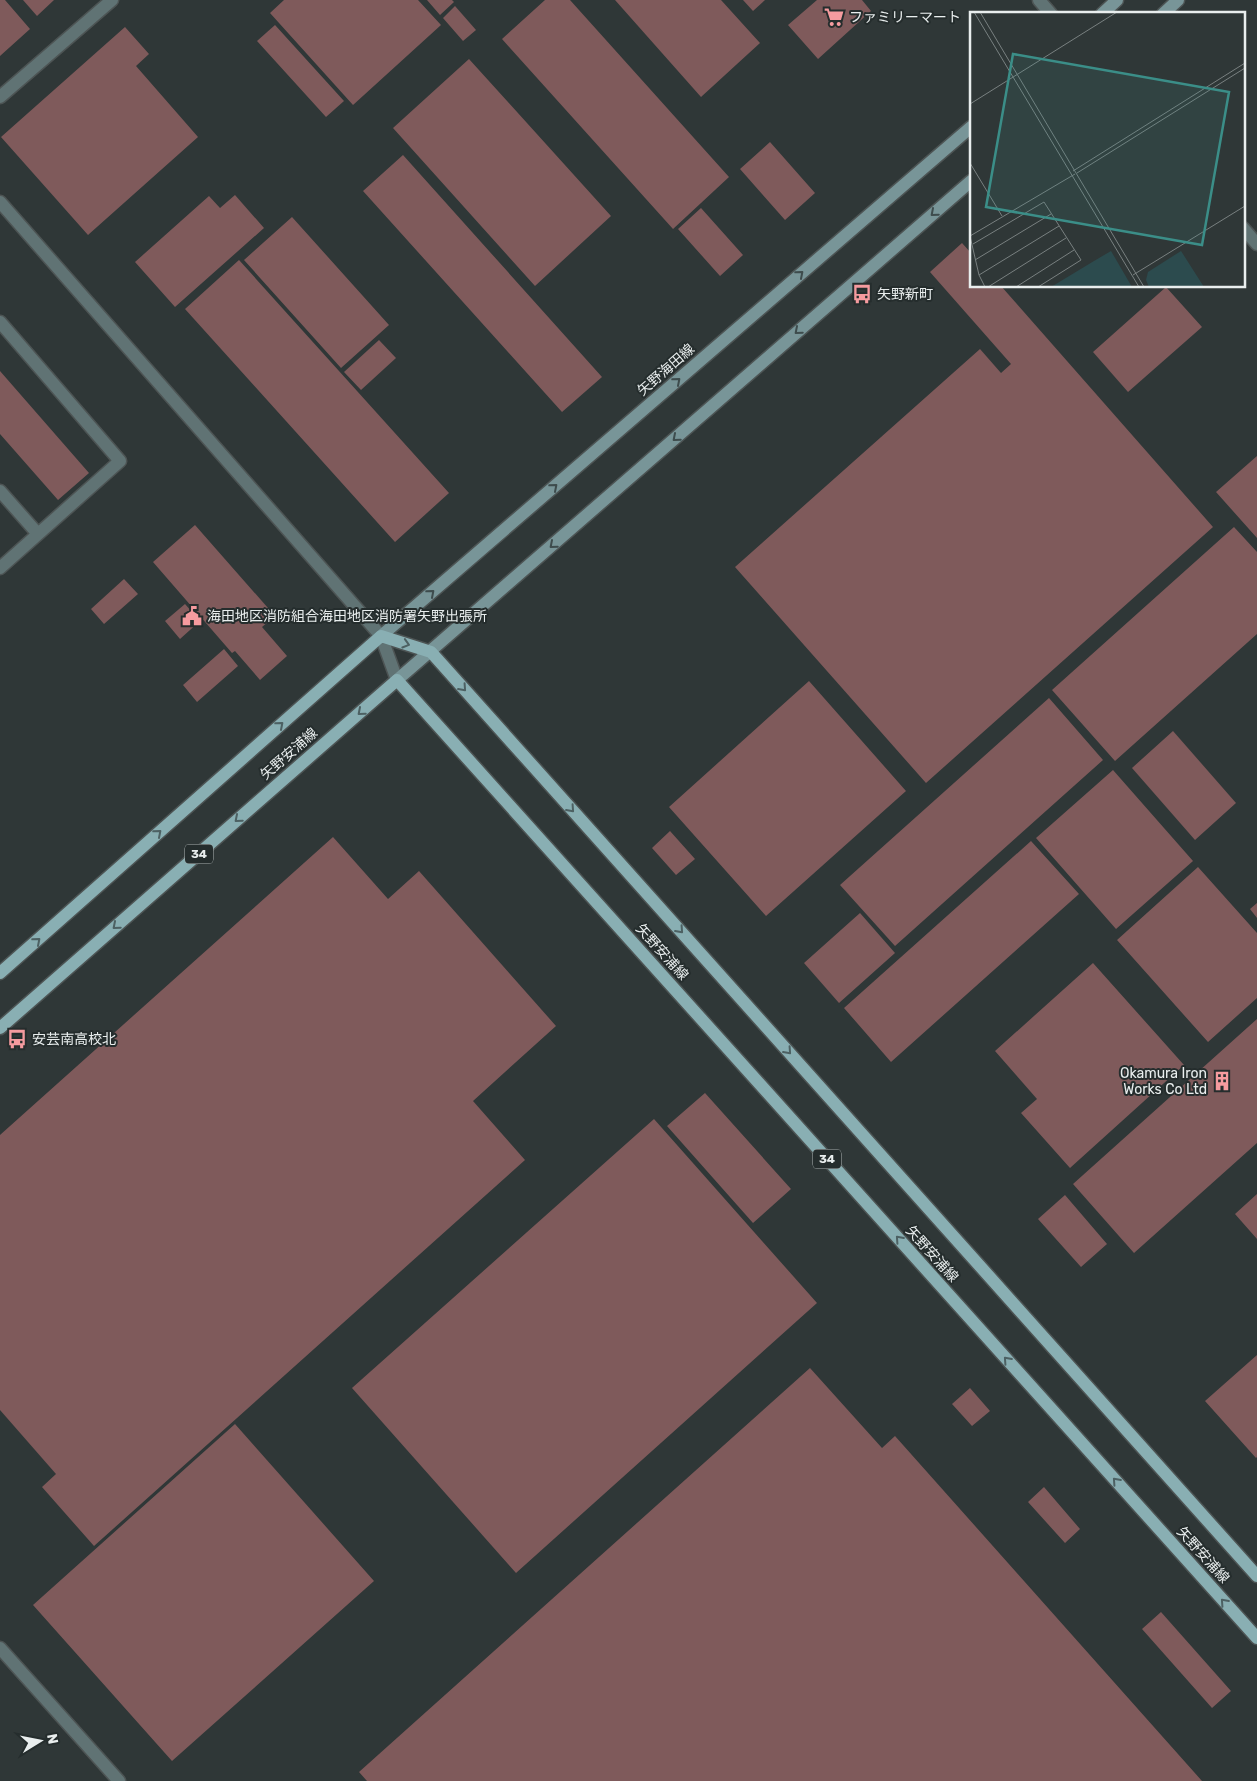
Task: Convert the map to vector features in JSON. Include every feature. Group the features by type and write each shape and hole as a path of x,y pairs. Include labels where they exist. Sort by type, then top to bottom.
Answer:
{"main road":[{"path":"1104,12 1117,0"},
{"path":"1164,12 1178,0"},
{"name":"矢野海田線","path":"381,636 970,128"},
{"path":"397,680 970,182"},
{"path":"381,636 430,652"},
{"name":"矢野安浦線","path":"0,973 381,636"},
{"name":"矢野安浦線","path":"430,652 1257,1576"},
{"name":"矢野安浦線","path":"0,1028 397,680 1257,1638"}],"street":[{"path":"0,97 112,0"},
{"path":"1039,0 1049,12"},
{"path":"0,202 381,636 397,680"},
{"path":"1244,229 1257,244"},
{"path":"0,322 120,460 0,568"},
{"path":"0,491 38,534"},
{"path":"0,1648 119,1781"}],"building":[{"path":"0,0 5,0 30,29 0,56"},
{"path":"23,0 54,0 37,16"},
{"path":"284,0 418,0 441,25 353,105 270,13"},
{"path":"427,0 452,0 454,2 440,15"},
{"path":"545,0 570,0 729,177 673,229 502,39"},
{"path":"615,0 721,0 760,43 701,97"},
{"path":"743,0 765,0 753,11"},
{"path":"817,0 862,0 871,11 818,59 788,25"},
{"path":"455,6 476,30 463,41 443,18"},
{"path":"275,25 344,101 326,117 257,41"},
{"path":"125,27 149,54 136,66 198,137 88,235 1,137"},
{"path":"469,59 611,216 535,286 393,128"},
{"path":"770,142 815,193 785,220 740,169"},
{"path":"403,155 602,377 562,412 363,191"},
{"path":"235,195 264,228 175,307 135,262 209,196 220,208"},
{"path":"701,208 743,255 720,276 678,229"},
{"path":"292,217 389,325 341,368 244,260"},
{"path":"962,243 970,252 970,288 1003,288 1213,527 926,783 735,567 980,349 1001,373 1011,364 930,272"},
{"path":"239,260 449,493 395,542 185,309"},
{"path":"1165,288 1202,327 1128,392 1093,352"},
{"path":"379,340 396,358 361,390 344,372"},
{"path":"0,371 89,473 58,500 0,434"},
{"path":"1257,456 1257,538 1216,492"},
{"path":"195,525 275,616 262,627 287,656 260,680 235,651 232,653 153,562"},
{"path":"1234,527 1257,552 1257,634 1115,761 1052,690"},
{"path":"124,579 138,594 104,624 91,609"},
{"path":"185,604 200,621 180,639 165,621"},
{"path":"224,649 238,666 197,702 183,685"},
{"path":"809,681 906,791 766,916 669,807"},
{"path":"1049,698 1103,760 895,946 840,885"},
{"path":"1173,731 1236,803 1195,840 1132,768"},
{"path":"1113,770 1193,861 1116,929 1036,838"},
{"path":"670,831 695,859 676,875 652,848"},
{"path":"333,837 388,899 419,871 556,1026 473,1101 525,1160 94,1546 42,1487 56,1474 0,1410 0,1135"},
{"path":"1031,841 1079,894 891,1062 844,1008"},
{"path":"1198,867 1257,933 1257,998 1208,1042 1117,940"},
{"path":"1257,903 1257,918 1250,909"},
{"path":"860,913 895,953 839,1003 804,963"},
{"path":"1093,963 1184,1065 1070,1168 1021,1113 1037,1099 995,1051"},
{"name":"Okamura Iron Works Co Ltd","path":"1257,1019 1257,1143 1134,1253 1073,1184"},
{"path":"705,1093 791,1189 753,1223 667,1126"},
{"path":"654,1119 817,1303 516,1573 352,1388"},
{"path":"1257,1194 1257,1239 1235,1214"},
{"path":"1065,1195 1107,1244 1081,1267 1038,1219"},
{"path":"1257,1355 1257,1457 1256,1458 1205,1401"},
{"path":"810,1368 882,1448 895,1436 1202,1781 367,1781 359,1772"},
{"path":"970,1388 990,1411 972,1426 952,1404"},
{"path":"235,1424 374,1581 172,1761 33,1605"},
{"path":"1044,1487 1080,1529 1065,1543 1028,1502"},
{"path":"1161,1612 1231,1691 1212,1708 1142,1629"}],"place":[{"name":"ファミリーマート","path":"834,17"},
{"name":"矢野新町","path":"862,294"},
{"name":"海田地区消防組合海田地区消防署矢野出張所","path":"192,616"},
{"name":"安芸南高校北","path":"17,1039"},
{"name":"Okamura Iron Works Co Ltd","path":"1222,1081"}]}
